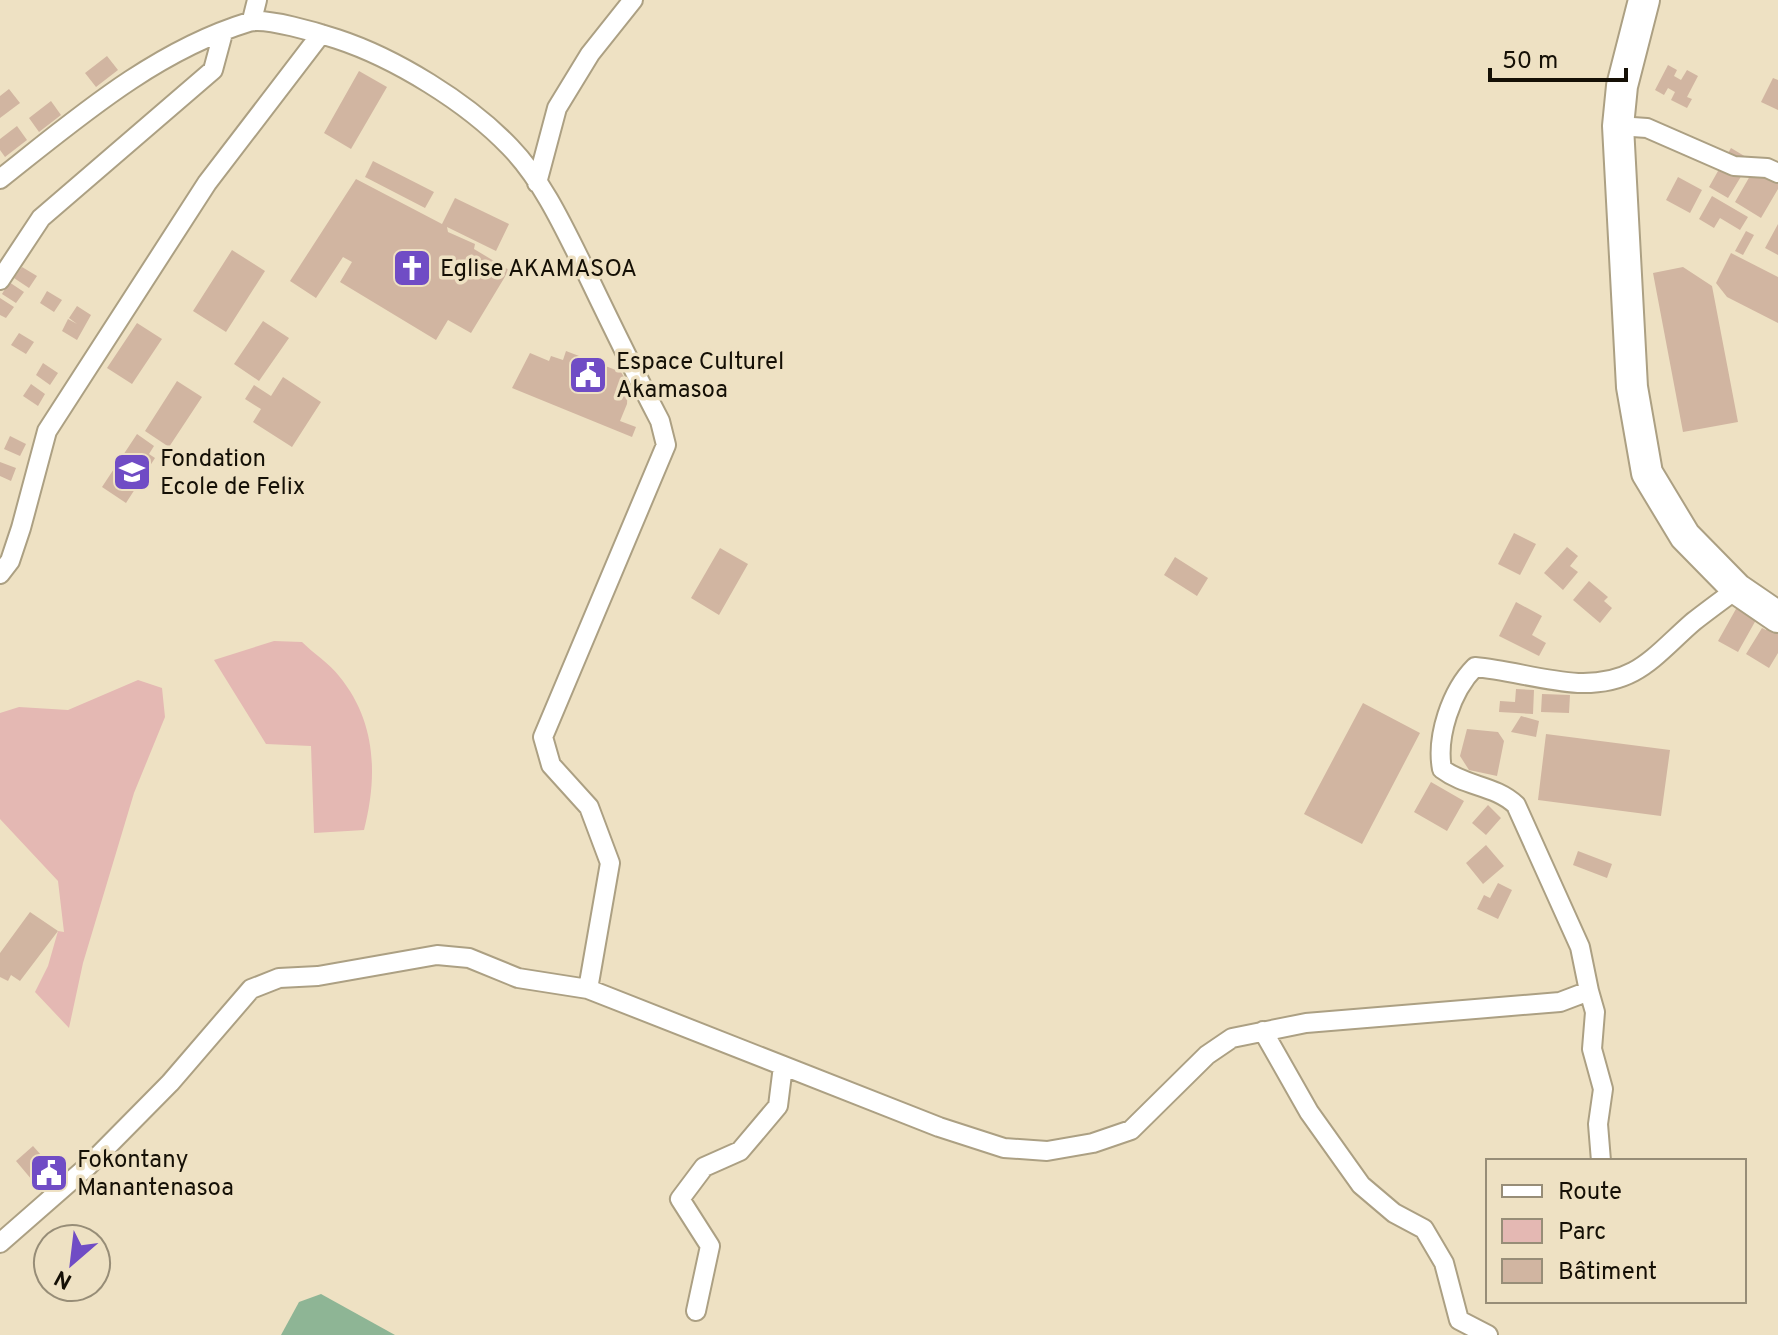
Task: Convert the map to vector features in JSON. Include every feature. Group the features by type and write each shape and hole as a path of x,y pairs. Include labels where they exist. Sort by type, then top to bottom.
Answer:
{"main road":[{"path":"1644,0 1622,86 1618,126 1632,387 1647,473 1685,536 1737,589 1778,617"}],"street":[{"path":"252,20 257,0"},
{"path":"537,183 557,108 590,54 633,0"},
{"path":"0,179 129,80 252,20 321,34 395,62 450,98 510,147 537,183 563,225 660,421 666,445 543,737 551,765 589,807 610,863 588,989"},
{"path":"0,280 41,218 169,104 213,70 223,33"},
{"path":"0,574 10,561 18,539 47,431 207,183 321,34"},
{"path":"1618,126 1647,128 1734,166 1767,168 1778,173"},
{"path":"1601,1159 1598,1124 1603,1089 1592,1049 1595,1012 1580,947 1516,805 1503,793 1459,782 1442,769 1438,748 1461,681 1475,667 1576,683 1631,675 1645,667 1693,622 1737,589"},
{"path":"0,1243 88,1166 160,1093 251,989 279,978 318,976 437,955 469,958 518,978 588,989 965,1135 1004,1148 1047,1151 1093,1143 1131,1130 1207,1055 1232,1038 1306,1023 1560,1002 1589,991"},
{"path":"1263,1031 1309,1112 1361,1185 1394,1213 1424,1229 1444,1263 1459,1320 1488,1335"},
{"path":"696,1311 710,1246 680,1199 704,1167 740,1151 778,1106 783,1066"}],"green space":[{"path":"274,641 302,642 339,676 360,711 371,749 372,769 364,830 314,833 311,746 266,744 214,660"},
{"path":"138,680 162,688 165,717 134,793 83,963 69,1028 35,992 48,966 58,931 64,932 58,881 0,819 0,713 19,707 68,710"}],"shaded area":[{"path":"321,1294 395,1335 281,1335 299,1302"}],"building":[{"path":"107,56 118,70 96,87 85,73"},
{"path":"1668,65 1677,70 1674,76 1681,80 1687,70 1698,76 1687,97 1692,99 1687,108 1671,100 1675,92 1668,88 1664,95 1655,90"},
{"path":"359,71 387,87 351,149 324,133"},
{"path":"1773,78 1778,80 1778,110 1761,102"},
{"path":"9,89 20,103 0,118 0,96"},
{"path":"51,101 61,115 39,132 29,118"},
{"path":"17,126 27,140 5,157 0,150 0,139"},
{"path":"1731,148 1751,160 1728,198 1709,187"},
{"path":"373,161 434,192 425,208 365,177"},
{"path":"1758,162 1778,174 1778,189 1761,218 1735,202"},
{"path":"1678,177 1702,190 1690,213 1666,200"},
{"path":"356,179 442,224 455,198 509,224 496,251 447,227 448,232 475,244 474,249 509,270 471,333 448,320 436,340 340,282 352,262 343,257 316,298 290,281"},
{"path":"1712,196 1748,217 1740,230 1720,218 1714,228 1699,219"},
{"path":"1778,224 1778,255 1765,248"},
{"path":"1746,231 1754,235 1743,255 1735,251"},
{"path":"232,250 265,271 226,332 193,311"},
{"path":"1731,253 1778,277 1778,323 1727,297 1716,283"},
{"path":"22,267 37,276 29,288 14,278"},
{"path":"1683,267 1712,286 1738,422 1683,432 1653,273"},
{"path":"9,282 24,292 16,303 2,294"},
{"path":"47,291 62,300 54,312 40,303"},
{"path":"0,298 14,307 6,318 0,315"},
{"path":"77,306 91,315 77,340 62,331 68,319 77,324 69,318"},
{"path":"263,321 289,338 259,381 234,364"},
{"path":"137,323 162,339 132,384 107,368"},
{"path":"19,333 34,342 26,354 11,345"},
{"path":"566,351 621,372 628,384 627,404 620,421 636,427 632,437 512,388 530,353 549,361 551,356 563,360"},
{"path":"43,363 58,373 50,385 36,375"},
{"path":"283,377 321,402 292,447 253,422 261,409 245,399 254,385 271,396"},
{"path":"177,381 202,397 169,447 145,431"},
{"path":"31,384 45,394 38,406 23,396"},
{"path":"137,434 154,446 149,454 155,458 126,503 102,487"},
{"path":"10,436 26,444 20,456 4,449"},
{"path":"0,462 16,468 11,481 0,476"},
{"path":"1514,533 1536,544 1520,575 1498,564"},
{"path":"1567,547 1578,556 1570,566 1578,572 1563,590 1544,573"},
{"path":"720,548 748,564 719,615 691,598"},
{"path":"1175,557 1208,578 1197,596 1164,575"},
{"path":"1589,581 1608,597 1604,601 1612,608 1600,623 1573,600"},
{"path":"1741,600 1761,611 1738,652 1718,641"},
{"path":"1516,602 1542,616 1532,635 1546,643 1539,656 1499,636"},
{"path":"1774,617 1778,620 1778,653 1769,668 1746,654 1762,628 1766,630"},
{"path":"1516,689 1534,690 1533,714 1499,712 1500,701 1515,702"},
{"path":"1542,694 1570,695 1569,713 1541,712"},
{"path":"1363,703 1420,733 1362,844 1304,814"},
{"path":"1521,716 1539,721 1536,737 1511,732"},
{"path":"1467,729 1498,732 1504,741 1497,776 1469,770 1460,756"},
{"path":"1546,734 1670,750 1661,816 1538,800"},
{"path":"1431,782 1464,801 1447,831 1414,812"},
{"path":"1488,805 1501,818 1486,835 1472,823"},
{"path":"1486,845 1504,866 1483,884 1466,863"},
{"path":"1578,851 1612,864 1607,878 1573,865"},
{"path":"1498,883 1512,890 1498,919 1477,909 1484,895 1490,898"},
{"path":"30,912 58,931 20,981 11,975 8,981 0,977 0,953"},
{"path":"33,1146 49,1164 32,1180 16,1161"}],"place":[{"name":"Eglise AKAMASOA","path":"412,268"},
{"name":"Espace Culturel Akamasoa","path":"588,375"},
{"name":"Fondation Ecole de Felix","path":"132,472"},
{"name":"Fokontany Manantenasoa","path":"49,1173"}]}
